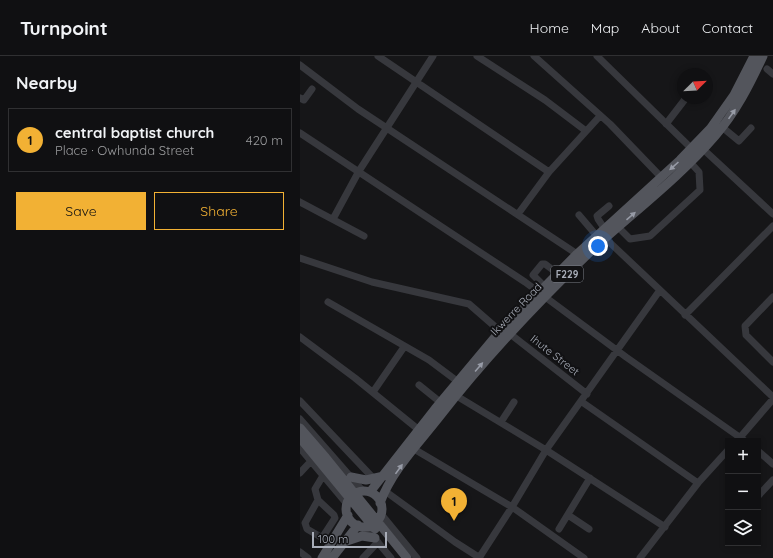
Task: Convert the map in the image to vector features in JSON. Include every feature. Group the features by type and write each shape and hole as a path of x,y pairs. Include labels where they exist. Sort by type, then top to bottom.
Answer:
{"main road":[{"name":"Ikwerre Road","path":"367,492 384,476 457,381 541,295 601,237 604,228 692,149 727,106 754,56"},
{"name":"Ikwerre Road","path":"541,295 544,286 577,254 618,227 703,149 722,127 744,95 764,56"},
{"name":"Ikwerre Road","path":"380,503 385,491 414,449 505,332"},
{"path":"300,428 326,458 399,558"},
{"path":"300,438 407,558"},
{"path":"351,477 374,479 384,476"},
{"path":"367,492 376,496 380,503"},
{"name":"F229","path":"347,504 353,495 367,492"},
{"name":"F229","path":"380,503 381,514"},
{"path":"347,504 348,515 352,521 361,526"},
{"path":"334,558 344,542 361,526 375,523 381,514"},
{"path":"322,558 348,515"},
{"path":"344,542 362,536 376,540"}],"street":[{"path":"378,56 416,84 549,172"},
{"path":"333,219 359,171 433,56"},
{"path":"476,56 545,100 586,131"},
{"path":"534,56 600,116 661,177"},
{"path":"597,56 692,149"},
{"path":"300,65 320,82 386,128 577,254"},
{"path":"767,68 773,74"},
{"path":"300,98 304,100 312,90"},
{"path":"666,124 681,104"},
{"path":"518,214 549,172 600,116"},
{"path":"722,127 739,142 751,128"},
{"path":"300,133 518,277 617,351 738,438"},
{"path":"703,149 773,214"},
{"path":"618,227 630,239 650,236 700,190 699,172 690,162"},
{"path":"300,202 364,236"},
{"path":"604,228 597,216 609,206"},
{"path":"579,215 773,398 743,438"},
{"path":"685,315 773,226"},
{"name":"Ihute Street","path":"300,258 372,282 469,304 587,394"},
{"path":"544,286 533,275 542,264 545,264 557,273"},
{"path":"385,491 455,542 480,558 512,508 546,450 582,402 660,290"},
{"path":"773,297 744,326 746,335 773,362"},
{"path":"328,302 429,360 457,381"},
{"path":"300,337 373,392 419,430"},
{"path":"373,392 404,347"},
{"path":"420,385 440,402"},
{"path":"455,395 546,450 665,527"},
{"path":"300,400 374,479"},
{"path":"501,422 514,402"},
{"path":"582,402 698,483"},
{"path":"300,419 351,477 367,492"},
{"path":"300,448 323,473 347,504"},
{"path":"414,449 512,508 584,558"},
{"path":"640,558 698,483 725,453"},
{"path":"761,454 773,464"},
{"path":"300,473 312,460"},
{"path":"323,473 334,472 338,465 337,460"},
{"path":"322,538 335,518 334,515 318,500 315,489 323,473"},
{"path":"559,529 590,478"},
{"path":"761,493 773,480"},
{"path":"318,500 305,523 307,529 331,543"},
{"path":"381,514 417,558"},
{"path":"568,515 589,529"},
{"path":"361,526 376,540 391,558"},
{"path":"363,558 376,540"},
{"path":"391,558 390,553 392,548 400,545 406,546"},
{"path":"300,552 308,558"}],"place":[{"name":"central baptist church","path":"454,521"}]}
